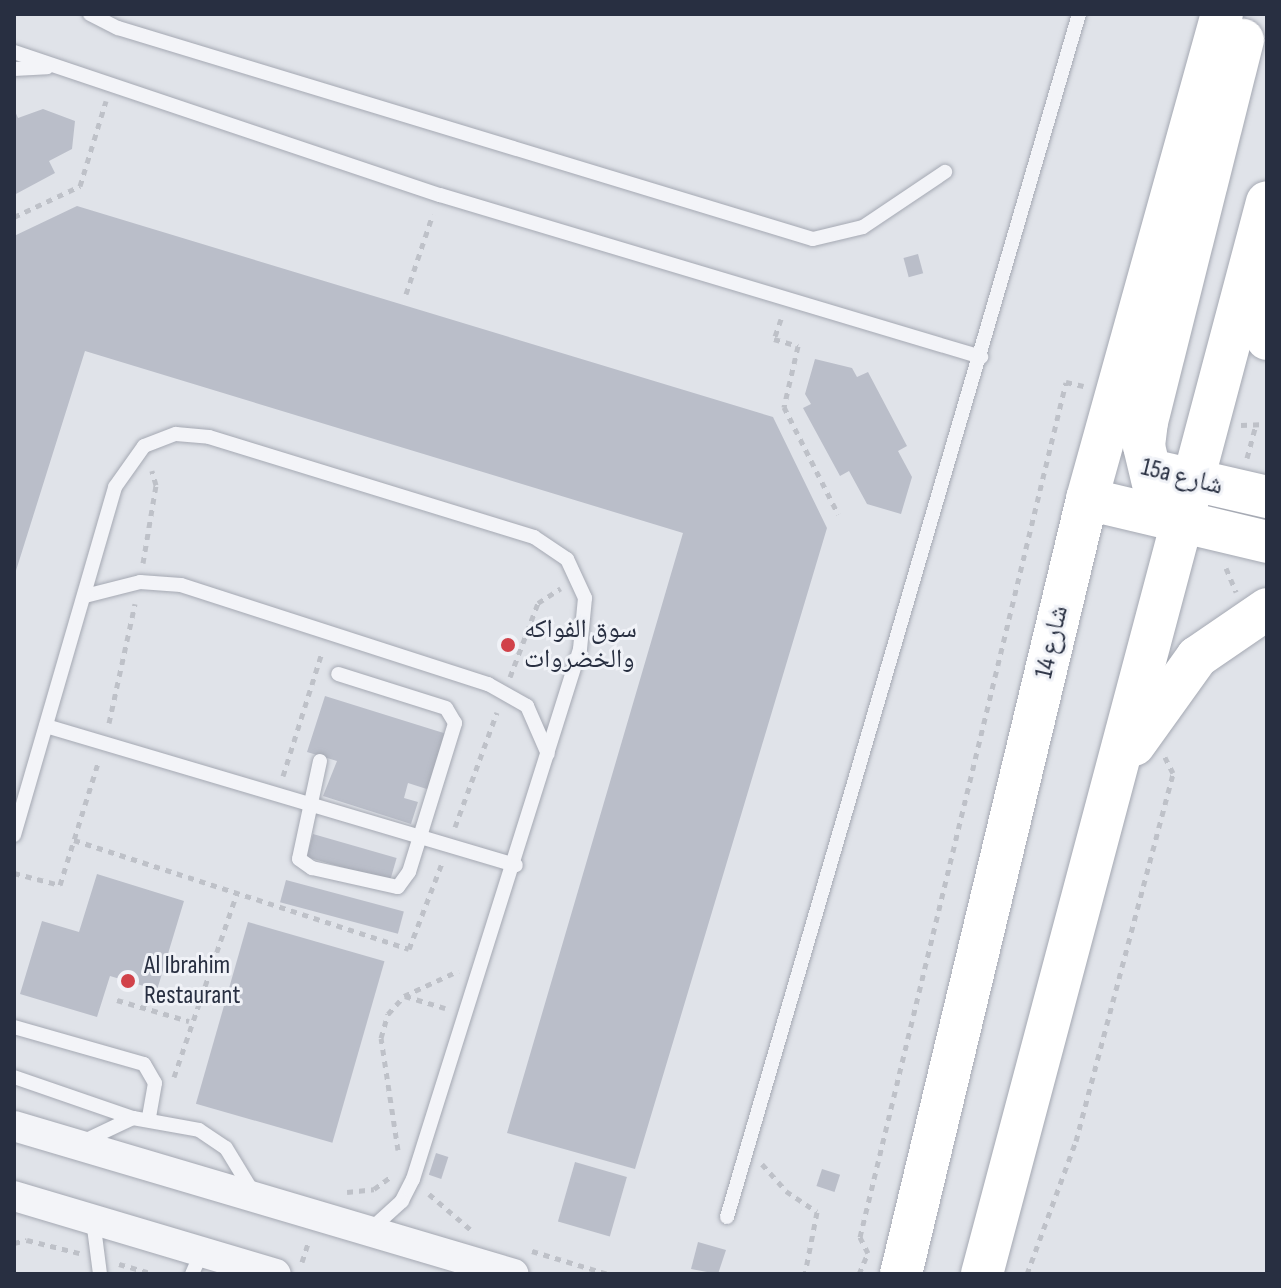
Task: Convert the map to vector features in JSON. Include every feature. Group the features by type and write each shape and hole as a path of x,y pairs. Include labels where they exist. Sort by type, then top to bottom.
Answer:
{"main road":[{"name":"شارع 14","path":"900,1268 1098,456 1222,14"},
{"path":"1180,520 1164,505 1148,469 1147,422 1250,14"},
{"path":"982,1274 1117,769 1190,479 1267,202"},
{"path":"1267,265 1267,339"},
{"name":"15a شارع","path":"1098,456 1253,494"},
{"name":"15a شارع","path":"1087,499 1248,537"},
{"path":"1117,769 1176,681 1257,614"}],"street":[{"path":"14,1126 514,1274"},
{"path":"14,1196 93,1219 197,1263 276,1274"}],"lane":[{"path":"90,14 133,33 813,239 863,227 945,172"},
{"path":"727,1217 1079,14"},
{"path":"14,52 440,195 981,357"},
{"path":"14,69 55,66"},
{"path":"14,835 115,487 144,446 176,434 209,437 552,546 578,576 585,622 516,865 413,1179 386,1219 366,1232"},
{"path":"85,596 140,582 181,585 505,690 527,706 548,754"},
{"path":"320,761 297,851 312,868 398,887 420,837 453,731 452,715 338,674"},
{"path":"46,726 516,865"},
{"path":"14,1027 144,1064 155,1083 156,1119"},
{"path":"14,1077 133,1118 156,1119 213,1136 256,1198"},
{"path":"76,1146 133,1118"},
{"path":"93,1219 100,1274"}],"path":[{"path":"14,217 80,186 111,85"},
{"path":"406,294 440,195"},
{"path":"774,339 798,346 784,407 838,514"},
{"path":"1253,494 1255,428 1267,424"},
{"path":"14,873 60,885 104,744 140,582 156,485 144,446"},
{"path":"1248,537 1222,559 1257,614"},
{"path":"277,795 328,632"},
{"path":"1027,1274 1076,1141 1173,773 1164,754 1169,742"},
{"path":"156,1119 237,893"},
{"path":"397,1162 381,1038 404,996 485,960"},
{"path":"404,996 467,1014"},
{"path":"117,1000 189,1021"},
{"path":"750,1146 786,1191 817,1212 805,1274"},
{"path":"388,1178 392,1170"}],"building":[{"path":"14,109 18,118 43,109 75,121 72,149 49,161 55,173 14,195"},
{"path":"77,206 773,417 827,528 635,1169 507,1133 683,533 85,351 14,577 14,236"},
{"path":"918,254 923,273 909,277 904,258"},
{"path":"815,359 852,368 857,377 868,372 907,446 898,451 912,477 901,514 867,504 849,471 840,476 803,408 811,404 805,394"},
{"path":"325,696 450,735 433,791 408,783 404,798 418,802 411,824 323,796 337,761 307,752"},
{"path":"313,834 397,858 390,881 306,857"},
{"path":"97,874 184,901 157,990 110,976 97,1017 20,994 42,921 79,932"},
{"path":"286,880 404,912 398,934 280,902"},
{"path":"248,922 384,961 332,1143 196,1104"},
{"path":"436,1153 448,1157 441,1179 429,1175"},
{"path":"575,1162 627,1177 610,1236 558,1222"},
{"path":"822,1169 840,1175 835,1192 816,1186"},
{"path":"698,1242 726,1250 718,1274 691,1269"}],"place":[{"name":"سوق الفواكه والخضروات","path":"508,645"},
{"name":"Al Ibrahim Restaurant","path":"128,981"}]}
